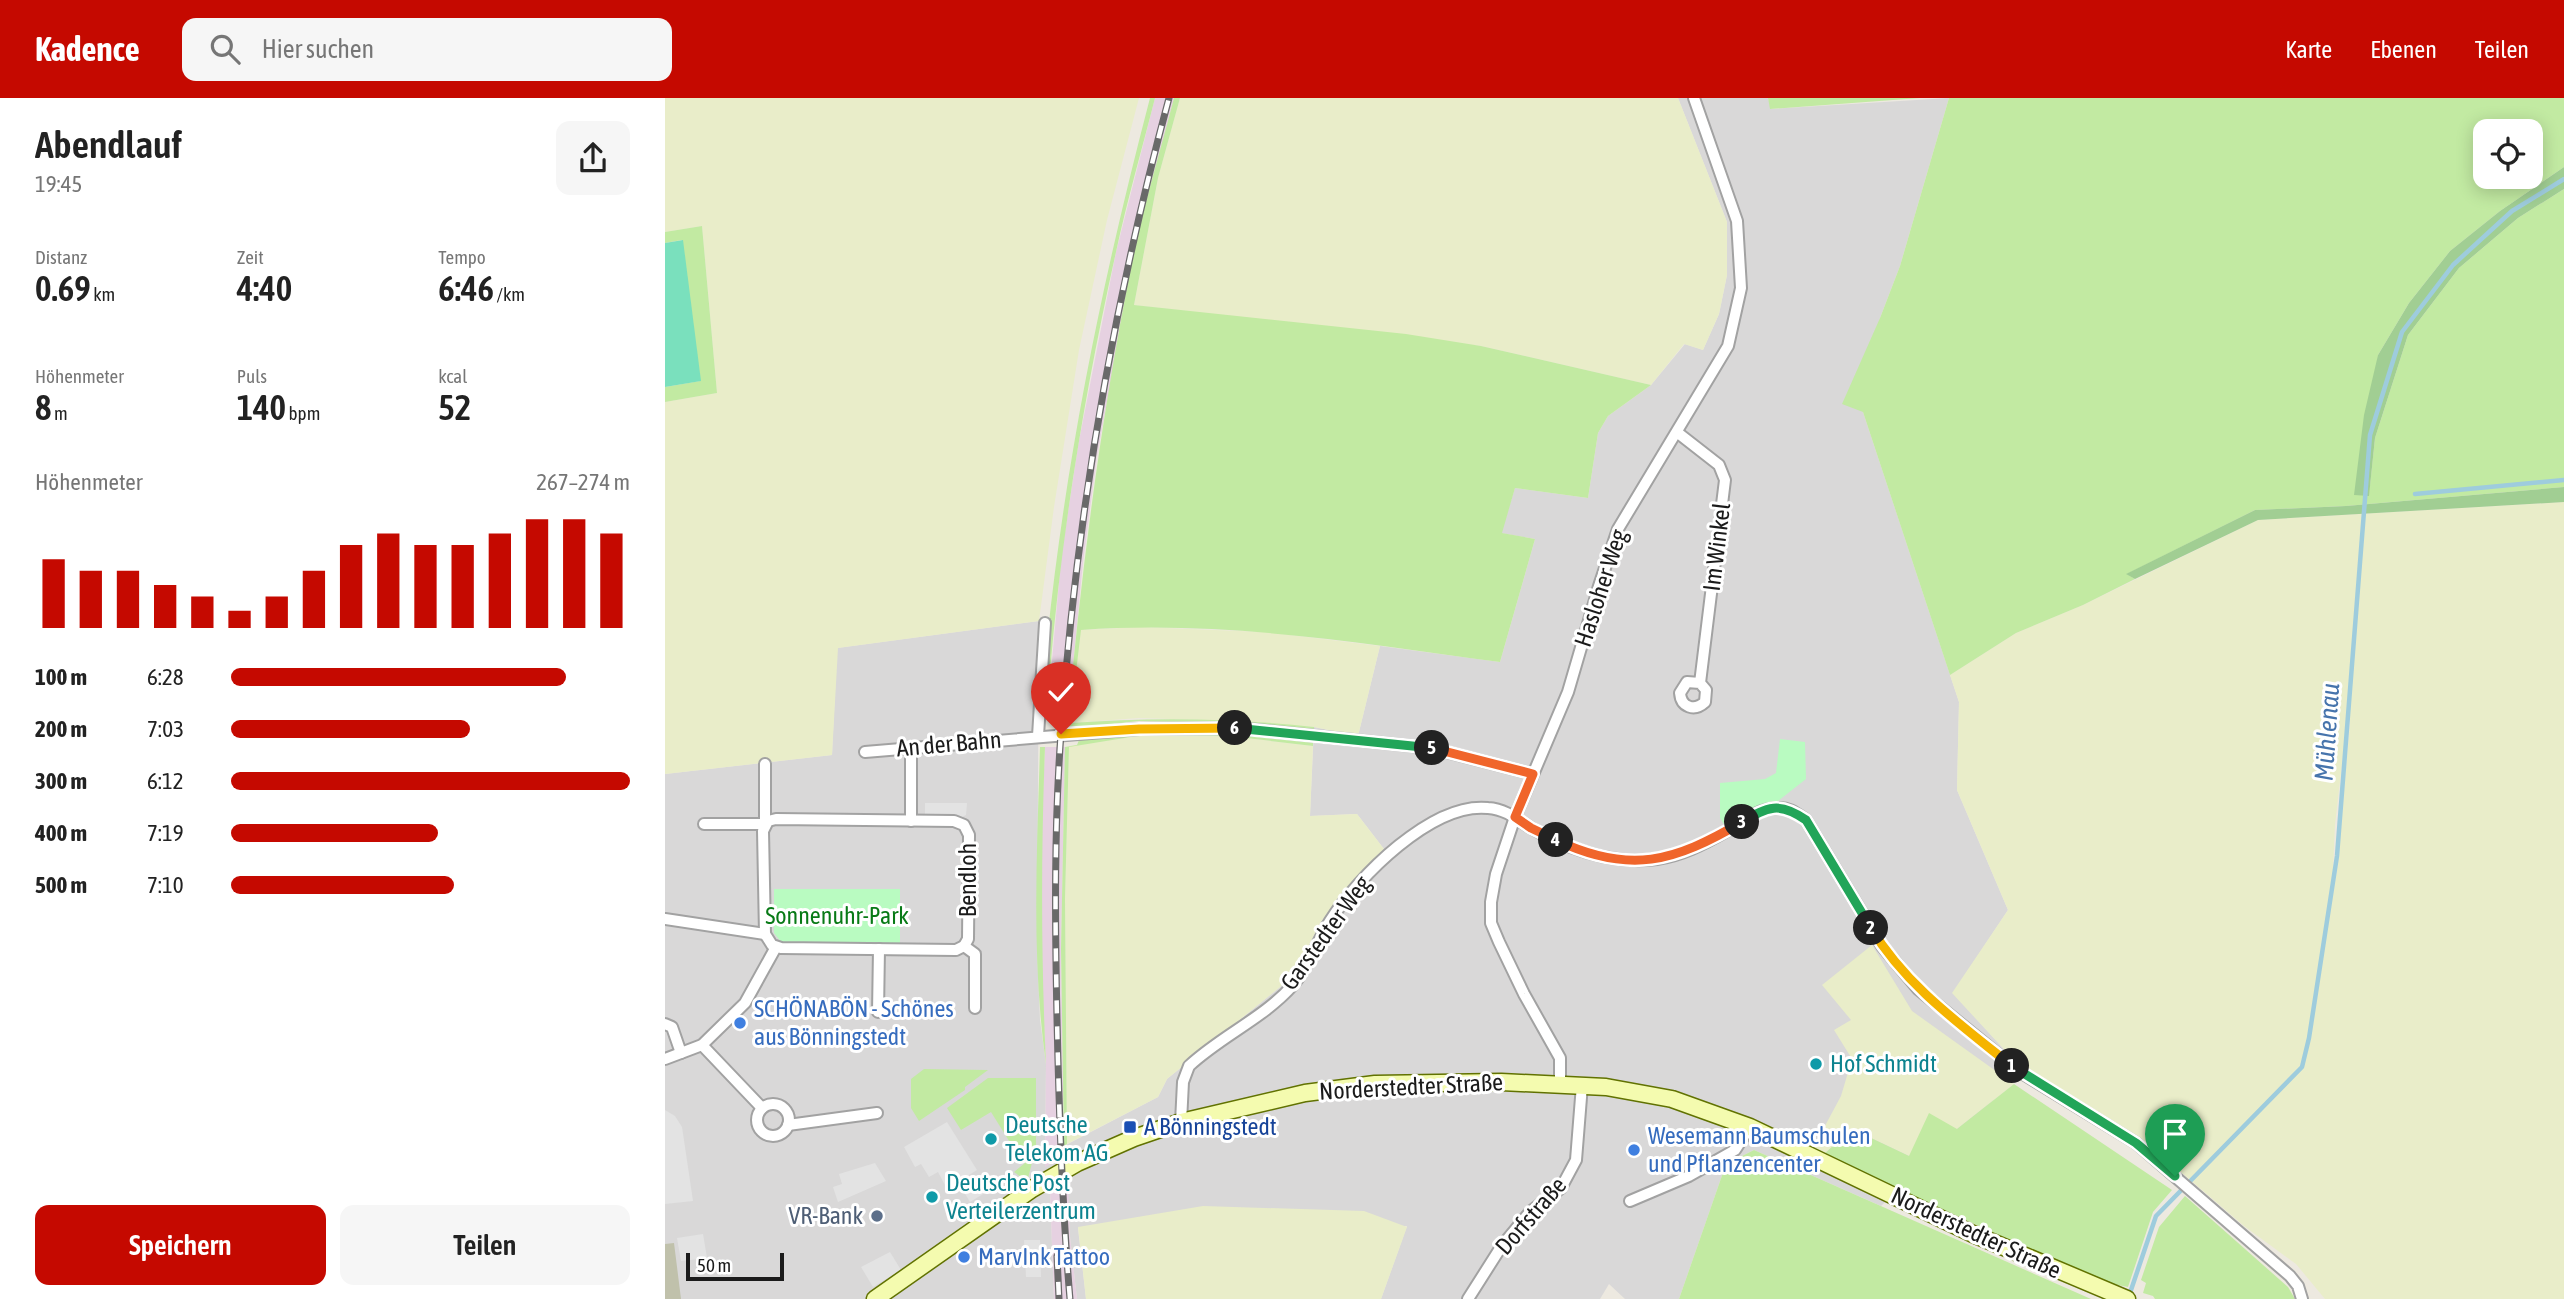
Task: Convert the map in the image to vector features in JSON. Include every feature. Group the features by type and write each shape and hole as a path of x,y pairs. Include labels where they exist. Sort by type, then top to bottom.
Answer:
{"main road":[{"name":"Norderstedter Straße","path":"875,1299 1032,1189 1077,1163 1130,1139 1181,1122 1305,1093 1375,1084 1459,1082 1582,1085 1672,1099 1750,1127 1973,1234 2105,1292 2127,1299"}],"street":[{"name":"Hasloher Weg","path":"1560,1084 1560,1058 1524,994 1491,923 1491,902 1496,874 1515,817 1568,692 1598,586 1618,529 1728,346 1741,288 1737,221 1694,98"},
{"name":"Im Winkel","path":"1678,433 1719,465 1725,480 1700,683"},
{"path":"1038,736 1045,623"},
{"name":"An der Bahn","path":"865,752 1139,729 1238,728 1431,748 1533,774"},
{"path":"911,747 911,821"},
{"path":"665,1059 702,1045 745,1003 776,947 769,942 765,934 765,764"},
{"name":"Garstedter Weg","path":"1181,1122 1183,1082 1189,1066 1292,986 1341,905 1367,874 1414,836 1450,814 1487,807 1515,817 1531,828 1579,851 1615,859 1657,860 1690,850 1775,807 1791,809 1806,820 1882,946 1918,989 2017,1070 2136,1143 2290,1276 2298,1286 2302,1299"},
{"name":"Bendloh","path":"704,824 765,824 776,819 954,821 967,829 968,939 964,946 956,950 776,947"},
{"path":"665,919 765,934"},
{"name":"Bendloh","path":"964,946 975,954 975,1008"},
{"path":"878,1013 879,949"},
{"path":"665,1024 672,1027 681,1052"},
{"path":"702,1045 762,1108"},
{"name":"Dorfstraße","path":"1468,1299 1503,1244 1530,1212 1561,1188 1576,1160 1582,1085"},
{"path":"775,1104 781,1106 789,1118 788,1125 778,1135 769,1135 762,1131 757,1119 762,1108 775,1104"},
{"path":"788,1125 877,1113"},
{"path":"1630,1201 1689,1176 1735,1150 1750,1127"}],"shaded area":[{"path":"665,98 1139,98 1107,220 1079,350 1039,621 838,648 832,755 665,774 665,402 717,393 702,226 665,232"},
{"path":"1155,98 1174,98 1133,260 1097,456 1083,562 1067,729 1047,718 1061,559 1078,446 1116,252"},
{"path":"1180,98 1678,98 1727,222 1727,275 1719,314 1703,350 1684,344 1651,385 1481,346 1134,305 1158,178"},
{"path":"1678,98 1768,98 1771,109 1949,98 1900,266 1880,318 1863,412 1959,702 1957,790 2008,910 1953,993 2024,1071 1881,1206 1754,1150 1726,1164 1679,1299 1625,1299 1609,1284 1600,1299 1381,1299 1407,1226 1078,1228 1086,1299 1077,1299 1067,1181 1050,1191 1054,1299 665,1299 665,774 832,755 837,648 1039,621 1037,950 1040,1020 1046,1064 1045,1166 1064,1156 1064,1146 1158,1097 1167,1079 1280,987 1300,963 1320,923 1354,879 1384,849 1357,814 1310,816 1314,727 1358,736 1380,646 1500,662 1535,539 1501,533 1515,488 1588,498 1598,433 1608,416 1651,385 1685,344 1703,350 1719,314 1727,275 1727,222"},
{"path":"2564,502 2564,1299 2325,1299 2296,1264 2244,1226 2147,1143 2024,1071 1952,993 2008,910 1957,790 1959,702 1950,675 2016,633 2083,605 2258,520","holes":["2350,694 2350,723 2337,870 2317,985 2333,870 2335,825"]},
{"path":"1141,627 1265,632 1380,646 1358,736 1314,727 1237,721 1139,718 1070,723 1080,630"},
{"path":"1143,735 1229,736 1313,746 1310,816 1357,814 1384,849 1354,879 1320,923 1300,963 1280,987 1167,1079 1158,1097 1067,1144 1065,899 1069,746"},
{"path":"1045,747 1065,747 1061,949 1064,1156 1045,1167 1046,1064 1040,949 1040,859"},
{"path":"925,803 967,803 966,815 954,821 925,821"},
{"path":"1872,945 1912,1011 2014,1084 1957,1129 1909,1156 1852,1129 1823,1155 1812,1150 1841,1096 1852,1059 1834,1030 1851,1020 1822,985"},
{"path":"665,1110 675,1116 682,1127 693,1201 665,1204"},
{"path":"947,1122 977,1170 969,1175 974,1183 981,1180 988,1191 970,1202 958,1182 947,1189 938,1172 929,1177 921,1164 915,1167 904,1147"},
{"path":"875,1163 886,1181 838,1202 833,1187 842,1184 839,1174"},
{"path":"1068,1180 1070,1237 1077,1299 1054,1299 1050,1191"},
{"path":"1203,1206 1364,1211 1407,1227 1381,1299 1086,1299 1078,1227"},
{"path":"703,1234 707,1258 681,1261 677,1238"},
{"path":"1024,1240 1040,1240 1041,1277 1026,1277"},
{"path":"674,1243 681,1299 665,1299 665,1244"},
{"path":"890,1252 901,1270 873,1287 861,1267"}],"green space":[{"path":"1150,98 1155,98 1120,233 1085,408 1061,565 1050,671 1046,661 1047,641 1064,504 1102,300"},
{"path":"1174,98 1180,98 1158,178 1134,305 1406,334 1481,346 1651,385 1608,416 1598,433 1588,498 1515,488 1502,533 1535,539 1500,662 1344,641 1239,631 1186,628 1081,630 1070,723 1162,719 1223,720 1314,727 1314,731 1217,723 1139,721 1067,729 1086,553 1111,378 1136,241"},
{"path":"1768,98 1920,98 1770,109"},
{"path":"1949,98 2564,98 2564,167 2543,181 2543,119 2473,119 2473,189 2532,189 2450,251 2409,303 2378,355 2369,495 2375,438 2408,335 2459,268 2518,218 2564,189 2564,487 2346,506 2255,510 2127,574 2135,579 2083,605 2016,633 1950,675 1863,412 1842,404 1900,266"},
{"path":"2564,167 2564,189 2518,218 2459,268 2408,335 2375,438 2369,496 2354,495 2364,415 2378,355 2409,303 2450,251 2532,189 2543,189 2543,181"},
{"path":"702,226 717,393 665,402 665,387 700,381 682,240 665,243 665,232"},
{"path":"683,240 701,381 665,387 665,243"},
{"path":"2564,487 2564,502 2258,520 2135,579 2126,574 2255,510 2346,506"},
{"path":"1211,730 1313,738 1313,746 1229,736 1143,735 1069,747 1065,899 1067,1144 1064,1146 1061,949 1065,747 1077,745 1079,740 1135,731"},
{"path":"1780,739 1805,742 1806,779 1774,804 1725,826 1720,818 1720,783 1765,779 1776,773"},
{"path":"1040,747 1045,747 1042,906 1046,1064 1037,945"},
{"name":"Sonnenuhr-Park","path":"774,889 900,889 900,943 782,943 774,933"},
{"path":"924,1069 988,1070 965,1087 965,1090 919,1121 911,1108 911,1079"},
{"path":"988,1078 1036,1078 1036,1148 1028,1178 1014,1172 1025,1163 1025,1152 1016,1152 991,1112 961,1130 947,1108"},
{"path":"2014,1084 2172,1190 2153,1212 2128,1287 2102,1282 1823,1155 1852,1129 1909,1156 1929,1113 1957,1129"},
{"path":"1754,1150 2091,1299 1679,1299 1726,1164"},
{"path":"2185,1196 2288,1287 2295,1299 2155,1299 2143,1293 2146,1283 2141,1280 2159,1227"}],"waterway":[{"name":"Mühlenau","path":"2129,1296 2156,1216 2302,1067 2309,1038 2337,856 2370,435 2402,332 2453,265 2512,211 2564,179"},
{"path":"2415,494 2564,480"}],"railway":[{"path":"1070,1299 1061,1159 1056,983 1056,840 1061,733 1076,572 1100,413 1131,255 1169,98"},
{"path":"1057,1256 1059,1299"}],"place":[{"name":"SCHÖNABÖN - Schönes aus Bönningstedt","path":"740,1023"},
{"name":"Hof Schmidt","path":"1816,1064"},
{"name":"A Bönningstedt","path":"1130,1127"},
{"name":"Deutsche Telekom AG","path":"991,1139"},
{"name":"Wesemann Baumschulen und Pflanzencenter","path":"1634,1150"},
{"name":"Deutsche Post Verteilerzentrum","path":"932,1197"},
{"name":"VR-Bank","path":"877,1216"},
{"name":"MarvInk Tattoo","path":"964,1257"}],"route":[{"path":"1061,734 1139,729 1238,728 1431,748 1533,774 1515,817 1531,828 1579,851 1615,859 1657,860 1690,850 1775,807 1791,809 1806,820 1882,946 1918,989 2017,1070 2136,1143 2175,1176"}]}
